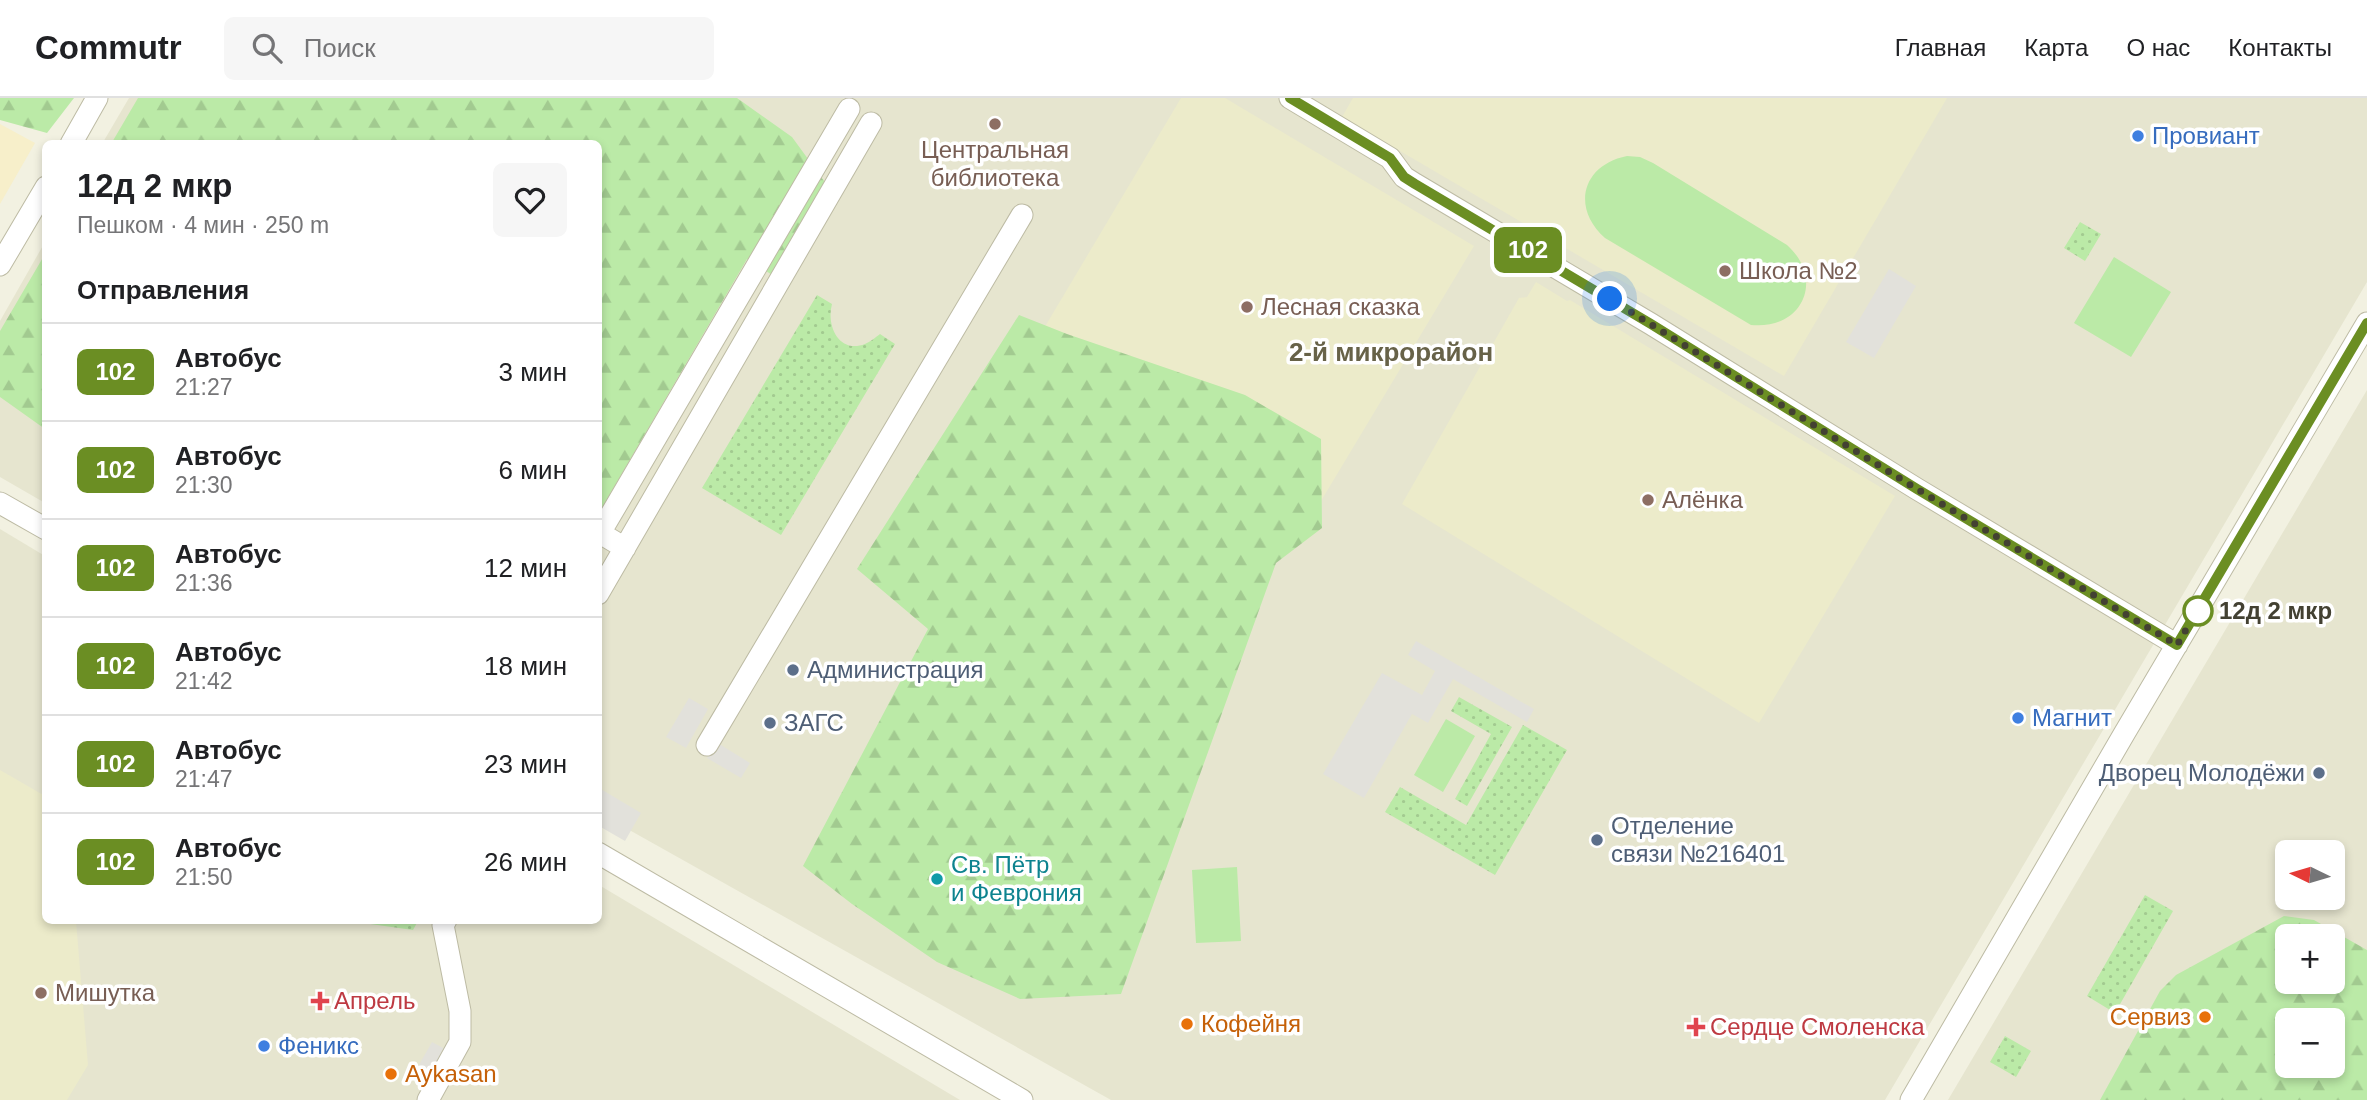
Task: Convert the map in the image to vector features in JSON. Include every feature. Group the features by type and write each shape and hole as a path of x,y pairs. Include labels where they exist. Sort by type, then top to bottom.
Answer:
{"street":[{"path":"73,140 97,98"},
{"path":"1290,98 1390,158 1404,177 1415,184 1651,324 1917,489 2177,645"},
{"path":"602,530 849,109"},
{"path":"602,587 871,123"},
{"path":"0,265 42,194"},
{"path":"707,745 1022,215"},
{"path":"1911,1100 2367,323"},
{"path":"0,503 42,527"},
{"path":"602,534 625,548"},
{"path":"602,855 1022,1100"},
{"path":"428,1100 460,1042 460,1011 444,924"}],"shaded area":[{"path":"129,98 2367,98 2367,282 1885,1100 1111,1100 602,815 602,140 104,140"},
{"name":"Лесная сказка","path":"1181,98 1225,98 1474,246 1309,521 1021,367"},
{"name":"Школа №2","path":"1353,98 1947,98 1784,376 1342,117"},
{"path":"0,124 35,143 0,204"},
{"path":"42,247 42,501 0,477 0,321"},
{"path":"1889,269 1916,286 1874,358 1846,342"},
{"name":"Алёнка","path":"1536,282 1895,496 1759,723 1402,504 1519,298 1527,297"},
{"path":"2367,390 2367,1100 1948,1100"},
{"path":"0,529 42,554 42,924 602,924 602,887 960,1100 0,1100"},
{"path":"1416,641 1534,709 1527,722 1453,679 1428,723 1412,714 1364,798 1323,774 1382,673 1422,695 1435,671 1408,655"},
{"path":"689,698 708,709 686,748 666,737"},
{"path":"716,742 750,763 741,778 707,758"},
{"name":"Мишутка","path":"0,770 42,794 42,924 76,924 88,1065 67,1100 0,1100"},
{"path":"602,790 641,813 625,841 602,828"},
{"path":"432,1042 445,1049 433,1072 419,1065"}],"green space":[{"path":"0,98 74,98 47,133 0,120"},
{"path":"138,98 737,98 792,137 827,185 777,278 747,259 602,508 602,140 113,140"},
{"path":"1627,156 1640,157 1653,163 1787,245 1798,258 1805,273 1803,300 1795,311 1784,319 1769,324 1751,325 1605,238 1588,214 1586,189 1600,168"},
{"path":"2080,222 2101,234 2085,261 2064,248"},
{"path":"2114,257 2171,292 2131,357 2074,323"},
{"path":"42,259 42,427 0,397 0,331"},
{"path":"817,295 832,304 833,329 842,342 856,346 867,343 880,334 895,344 781,535 702,488"},
{"path":"1019,315 1245,395 1321,439 1322,528 1276,563 1121,994 1020,999 937,962 852,904 803,866 928,629 857,569"},
{"path":"1459,697 1512,727 1467,806 1455,799 1491,734 1451,711"},
{"path":"1446,719 1475,736 1443,792 1414,775"},
{"path":"1523,725 1567,750 1495,875 1385,812 1400,787 1466,825"},
{"path":"1237,867 1241,941 1196,943 1192,870"},
{"path":"2145,895 2173,911 2115,1013 2087,996"},
{"path":"2284,916 2314,920 2321,924 2275,924 2275,994 2345,994 2345,938 2367,950 2367,1100 2100,1100 2160,991 2176,975"},
{"path":"370,924 416,924 413,930"},
{"path":"2005,1036 2031,1051 2016,1077 1990,1062"}],"bus line":[{"name":"102","path":"1290,98 1390,158 1404,177 1415,184 1651,324 1917,489 2177,645 2367,323"}],"place":[{"name":"Центральная библиотека","path":"995,124"},
{"name":"Провиант","path":"2138,136"},
{"name":"Школа №2","path":"1725,271"},
{"name":"Лесная сказка","path":"1247,307"},
{"name":"Алёнка","path":"1648,500"},
{"name":"12д 2 мкр","path":"2198,611"},
{"name":"Администрация","path":"793,670"},
{"name":"Магнит","path":"2018,718"},
{"name":"ЗАГС","path":"770,723"},
{"name":"Дворец Молодёжи","path":"2319,773"},
{"name":"Отделение связи №216401","path":"1597,840"},
{"name":"Св. Пётр и Феврония","path":"937,879"},
{"name":"Мишутка","path":"41,993"},
{"name":"Апрель","path":"320,1001"},
{"name":"Сервиз","path":"2205,1017"},
{"name":"Кофейня","path":"1187,1024"},
{"name":"Сердце Смоленска","path":"1696,1027"},
{"name":"Феникс","path":"264,1046"},
{"name":"Aykasan","path":"391,1074"}],"district":[{"name":"2-й микрорайон","path":"1391,352"}],"route":[{"path":"1610,299 1917,489 2177,645 2202,603 2198,611"}]}
